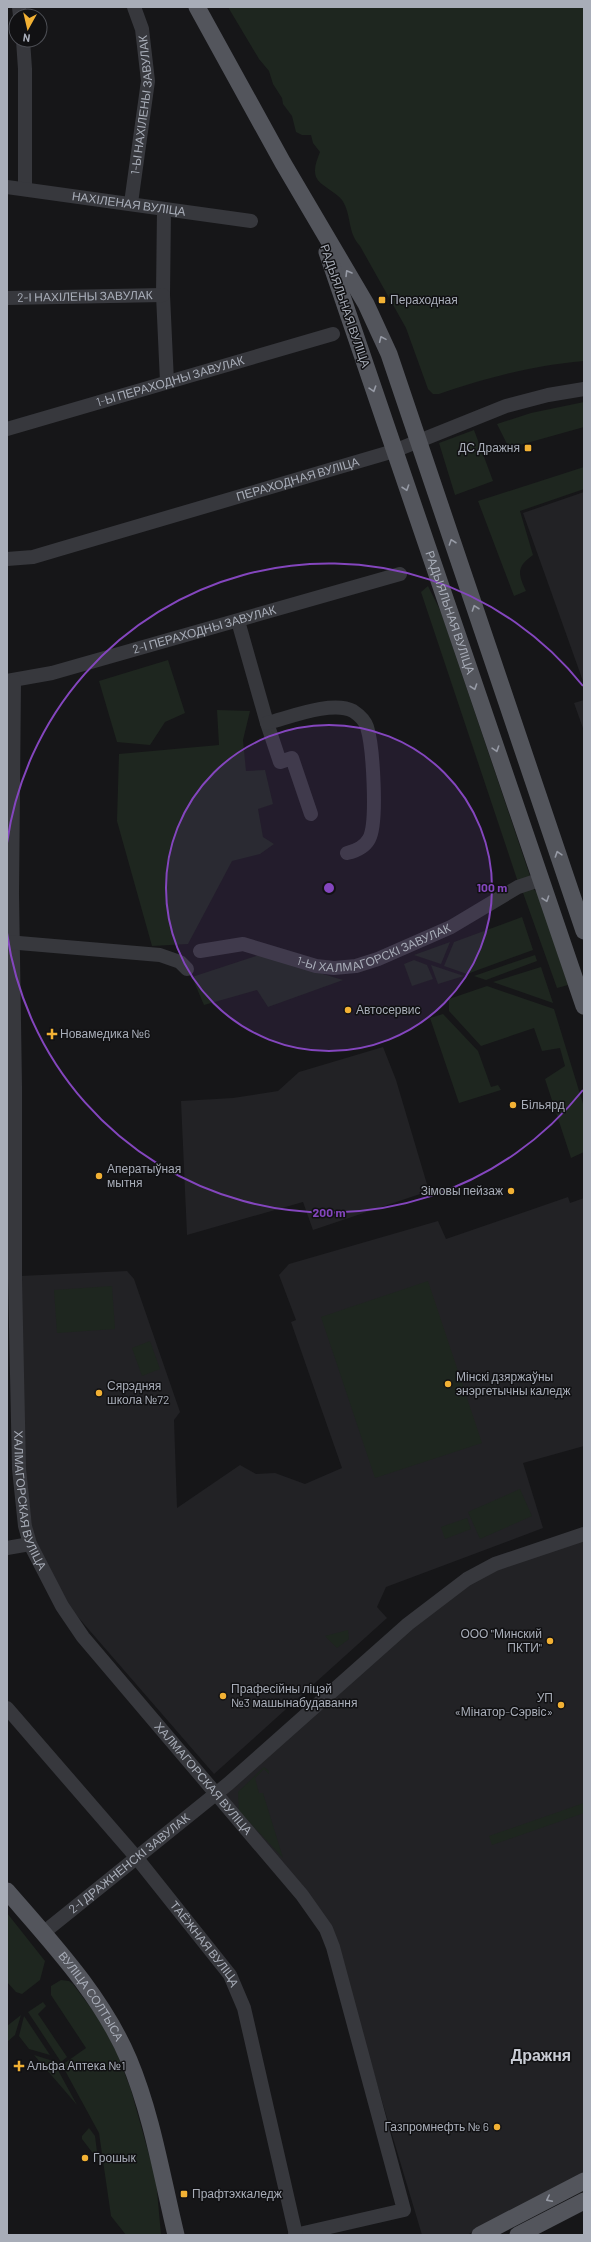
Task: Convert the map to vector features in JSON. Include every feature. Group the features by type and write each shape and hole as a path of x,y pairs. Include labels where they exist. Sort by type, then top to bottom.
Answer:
{"main road":[{"name":"РАДЫЯЛЬНАЯ ВУЛІЦА","path":"197,7 315,220 368,306 389,354 584,931"},
{"name":"РАДЫЯЛЬНАЯ ВУЛІЦА","path":"315,220 490,731 539,880 584,1006"},
{"path":"490,731 514,722"},
{"name":"ВУЛІЦА СОЛТЫСА","path":"7,1891 43,1933 93,1998 113,2029 129,2059 149,2121 176,2235"},
{"path":"480,2235 584,2181"},
{"path":"518,2235 584,2201"}],"street":[{"name":"1-Ы НАХІЛЕНЫ ЗАВУЛАК","path":"130,203 148,81 142,29 134,7"},
{"path":"23,48 25,69 25,188"},
{"name":"НАХІЛЕНАЯ ВУЛІЦА","path":"7,187 25,188 251,221"},
{"path":"164,209 163,295 167,382"},
{"name":"2-І НАХІЛЕНЫ ЗАВУЛАК","path":"7,298 163,295"},
{"name":"1-Ы ПЕРАХОДНЫ ЗАВУЛАК","path":"7,429 333,334"},
{"name":"ПЕРАХОДНАЯ ВУЛІЦА","path":"7,559 33,557 394,451 506,406 548,395 584,389"},
{"name":"2-І ПЕРАХОДНЫ ЗАВУЛАК","path":"10,681 52,673 400,574"},
{"path":"238,621 267,723 280,762 292,758 311,814"},
{"name":"ХАЛМАГОРСКАЯ ВУЛІЦА","path":"10,681 11,1265 19,1469 25,1526 30,1544 62,1606 83,1637 302,1895 326,1929 333,1947 404,2210 296,2235"},
{"path":"267,723 321,709 340,708 352,711 361,718 367,727 373,766 373,822 370,838 364,846 347,854"},
{"name":"1-Ы ХАЛМАГОРСКІ ЗАВУЛАК","path":"200,951 243,944 316,966 334,968 351,967 378,959 451,927 518,887 539,880"},
{"path":"10,942 160,955 180,962 187,969"},
{"name":"2-І ДРАЖНЕНСКІ ЗАВУЛАК","path":"43,1933 216,1794 408,1624 467,1579 495,1564 584,1534"},
{"path":"7,1548 30,1544"},
{"name":"ТАЁЖНАЯ ВУЛІЦА","path":"7,1708 136,1857 230,1975 244,2008 296,2235"}],"shaded area":[{"path":"228,7 584,7 584,361 528,369 493,377 439,394 433,394 428,389 406,328 353,235 342,200 316,177 315,168 320,152 313,143 311,135 302,135 296,132 292,116 283,104 282,98 273,84 269,71 259,59"},
{"path":"584,402 584,427 509,448 497,424 531,413"},
{"path":"474,430 493,481 455,495 439,443"},
{"path":"584,467 584,489 520,511 533,555 527,559 520,571 521,580 526,591 514,596 478,501"},
{"path":"584,492 584,684 523,513"},
{"path":"428,586 441,612 530,876 518,882 421,592"},
{"path":"168,660 185,713 165,722 150,745 117,742 99,681"},
{"path":"584,700 584,731 574,703"},
{"path":"217,710 250,711 243,740 246,771 265,770 273,804 258,809 263,837 274,844 260,854 232,861 188,944 152,946 117,821 119,754 219,745"},
{"path":"532,888 538,893 568,985 557,988 522,890"},
{"path":"522,917 533,950 467,974 444,966 454,942"},
{"path":"450,942 441,964 414,955"},
{"path":"259,955 343,980 268,1007 257,990 204,1005 192,977"},
{"path":"535,955 537,961 486,980 474,976"},
{"path":"414,960 427,965 433,979 412,986 404,964"},
{"path":"431,965 464,976 438,984"},
{"path":"541,967 553,1003 493,982"},
{"path":"487,986 554,1009 584,1107 584,1152 571,1158 545,1079 565,1066 560,1048 542,1051 534,1028 481,1046 449,1011 449,999"},
{"path":"443,1014 478,1051 491,1087 498,1085 501,1090 459,1103 430,1018"},
{"path":"383,1047 396,1080 429,1191 313,1230 303,1202 187,1235 181,1101 233,1098 278,1091 299,1072"},
{"path":"568,1197 570,1203 584,1198 584,1446 523,1463 543,1528 386,1587 377,1607 387,1618 214,1774 71,1609 34,1540 25,1471 20,1276 127,1271 134,1279 180,1412 174,1420 177,1508 240,1465 256,1474 275,1473 305,1484 342,1468 291,1322 296,1320 279,1275 289,1264 438,1221 446,1239"},
{"path":"428,1281 482,1443 375,1478 321,1317"},
{"path":"112,1286 115,1329 57,1333 54,1290"},
{"path":"150,1341 160,1369 142,1376 132,1348"},
{"path":"520,1489 532,1516 480,1539 468,1512"},
{"path":"467,1518 471,1529 445,1539 441,1527"},
{"path":"584,1532 584,2173 467,2235 422,2235 339,1957 215,1786 483,1570"},
{"path":"348,1630 349,1639 337,1648 325,1636"},
{"path":"264,1767 269,1771 269,1774 264,1769 255,1778 259,1793 263,1793 283,1858 239,1811 238,1792"},
{"path":"584,1803 584,1813 492,1845 489,1836"},
{"path":"7,1913 45,1961 40,1980 22,1994 16,1992 7,1982"},
{"path":"61,1980 69,1981 73,1984 99,2019 117,2053 131,2090 156,2180 161,2235 126,2235 111,2216 99,2133 62,2065 86,2048 51,1995 51,1986"},
{"path":"43,2002 46,2006 38,2014 67,2057 61,2062 28,2012"},
{"path":"21,2015 15,2035 7,2042 7,2026"},
{"path":"24,2016 50,2055 29,2049 19,2036"},
{"path":"34,2055 53,2061 77,2105"},
{"path":"89,2128 95,2136 98,2160 82,2139 82,2136"}],"place":[{"name":"Пераходная","path":"382,300"},
{"name":"ДС Дражня","path":"528,448"},
{"name":"Автосервис","path":"348,1010"},
{"name":"Новамедика №6","path":"52,1034"},
{"name":"Більярд","path":"513,1105"},
{"name":"Аператыўная мытня","path":"99,1176"},
{"name":"Зімовы пейзаж","path":"511,1191"},
{"name":"Мінскі дзяржаўны энэргетычны каледж","path":"448,1384"},
{"name":"Сярэдняя школа №72","path":"99,1393"},
{"name":"ООО \"Минский ПКТИ\"","path":"550,1641"},
{"name":"Прафесійны ліцэй №3 машынабудавання","path":"223,1696"},
{"name":"УП «Мінатор-Сэрвіс»","path":"561,1705"},
{"name":"Альфа Аптека №1","path":"19,2066"},
{"name":"Газпромнефть № 6","path":"497,2127"},
{"name":"Грошык","path":"85,2158"},
{"name":"Прафтэхкаледж","path":"184,2194"}],"district":[{"name":"Дражня","path":"541,2055"}]}
